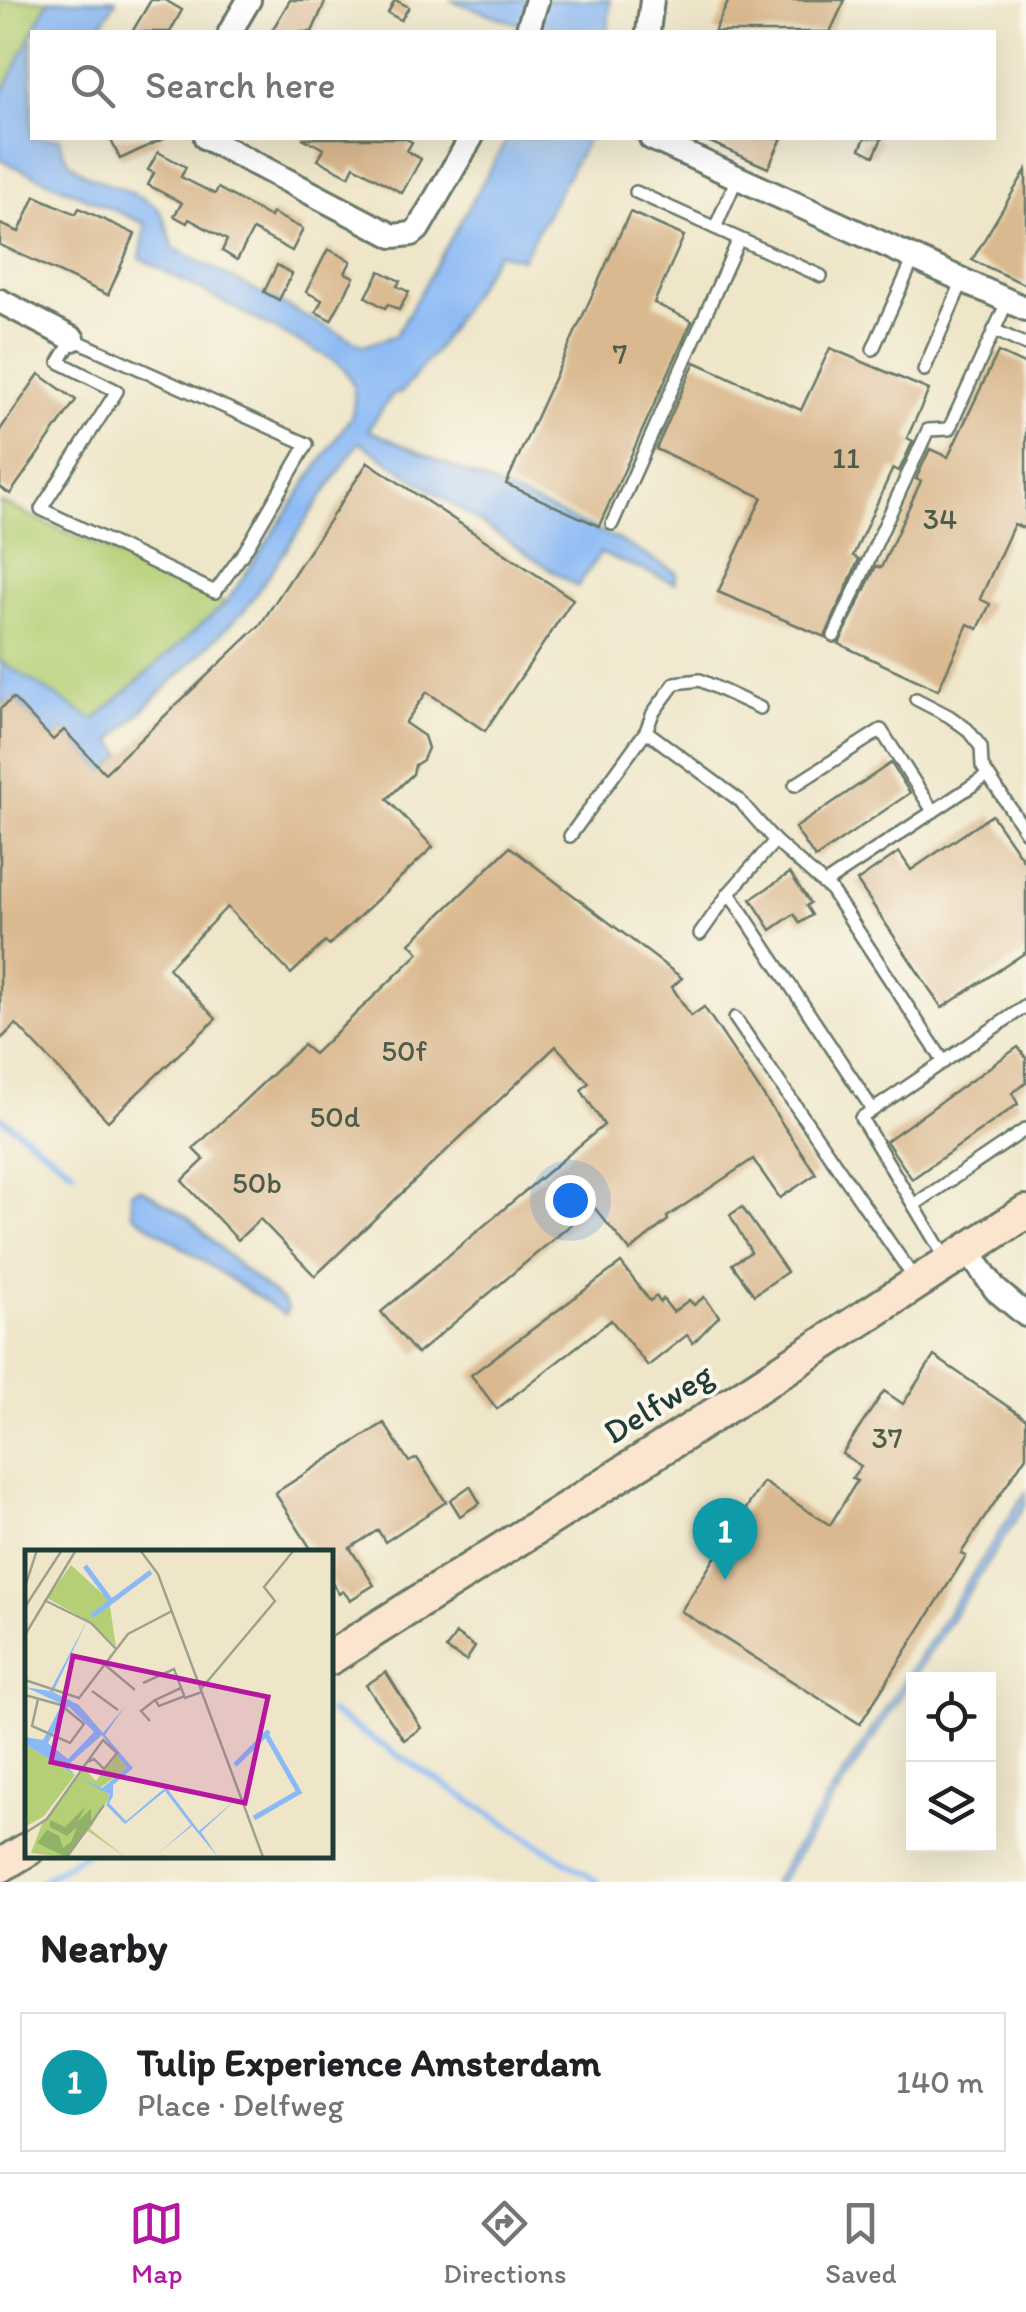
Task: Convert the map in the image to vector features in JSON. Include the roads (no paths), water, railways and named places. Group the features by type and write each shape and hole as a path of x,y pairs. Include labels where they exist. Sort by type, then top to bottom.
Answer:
{"main road":[{"name":"Delfweg","path":"332,1657 1026,1212"},
{"path":"0,1866 25,1851"}],"street":[{"path":"231,30 249,0"},
{"path":"528,30 537,0"},
{"path":"648,30 652,0"},
{"path":"210,140 394,236 412,234 418,229 470,140"},
{"path":"655,140 1017,305"},
{"path":"0,301 73,339"},
{"path":"958,1256 1026,1315"}],"lane":[{"path":"715,228 737,178"},
{"path":"636,192 821,276"},
{"path":"612,524 739,239"},
{"path":"873,348 914,258"},
{"path":"924,370 963,280"},
{"path":"834,636 928,430 950,429 994,330 1017,305"},
{"path":"994,330 1026,345"},
{"path":"73,339 307,444 246,550 215,592 41,509 116,391 60,362 73,339"},
{"path":"570,836 646,732 653,713 675,683 700,680 760,708"},
{"path":"916,699 967,729 981,747 982,766 1026,832"},
{"path":"795,784 881,730 933,811"},
{"path":"646,732 739,800 774,841 824,884 944,1062"},
{"path":"824,884 988,774"},
{"path":"700,934 774,841"},
{"path":"729,893 873,1110"},
{"path":"958,1256 914,1205 861,1118 1026,1006"},
{"path":"735,1018 917,1283"},
{"path":"914,1205 1026,1128"}],"water":[{"path":"49,0 116,0 98,30 34,30"},
{"path":"450,0 610,0 608,30 535,30"},
{"path":"30,38 30,140 60,140 64,154 85,174 146,200 159,210 173,248 364,346 396,335 507,140 587,140 522,259 497,253 438,347 402,392 391,396 368,430 617,539 677,573 675,583 600,553 577,587 359,442 245,610 112,740 123,755 105,773 64,730 53,740 14,698 2,707 0,661 94,720 226,603 352,415 354,399 350,379 335,361 140,258 146,224 0,160 0,98"},
{"path":"137,1189 190,1219 283,1301 288,1309 285,1315 132,1214 131,1192"},
{"path":"1026,1492 1026,1504 917,1672 909,1672"},
{"path":"906,1677 906,1688 780,1882 773,1882"}],"waterway":[{"path":"0,1117 73,1171"},
{"path":"332,1713 598,1882"},
{"path":"40,1882 79,1857"}],"place":[{"name":"Tulip Experience Amsterdam","path":"725,1580"}]}
